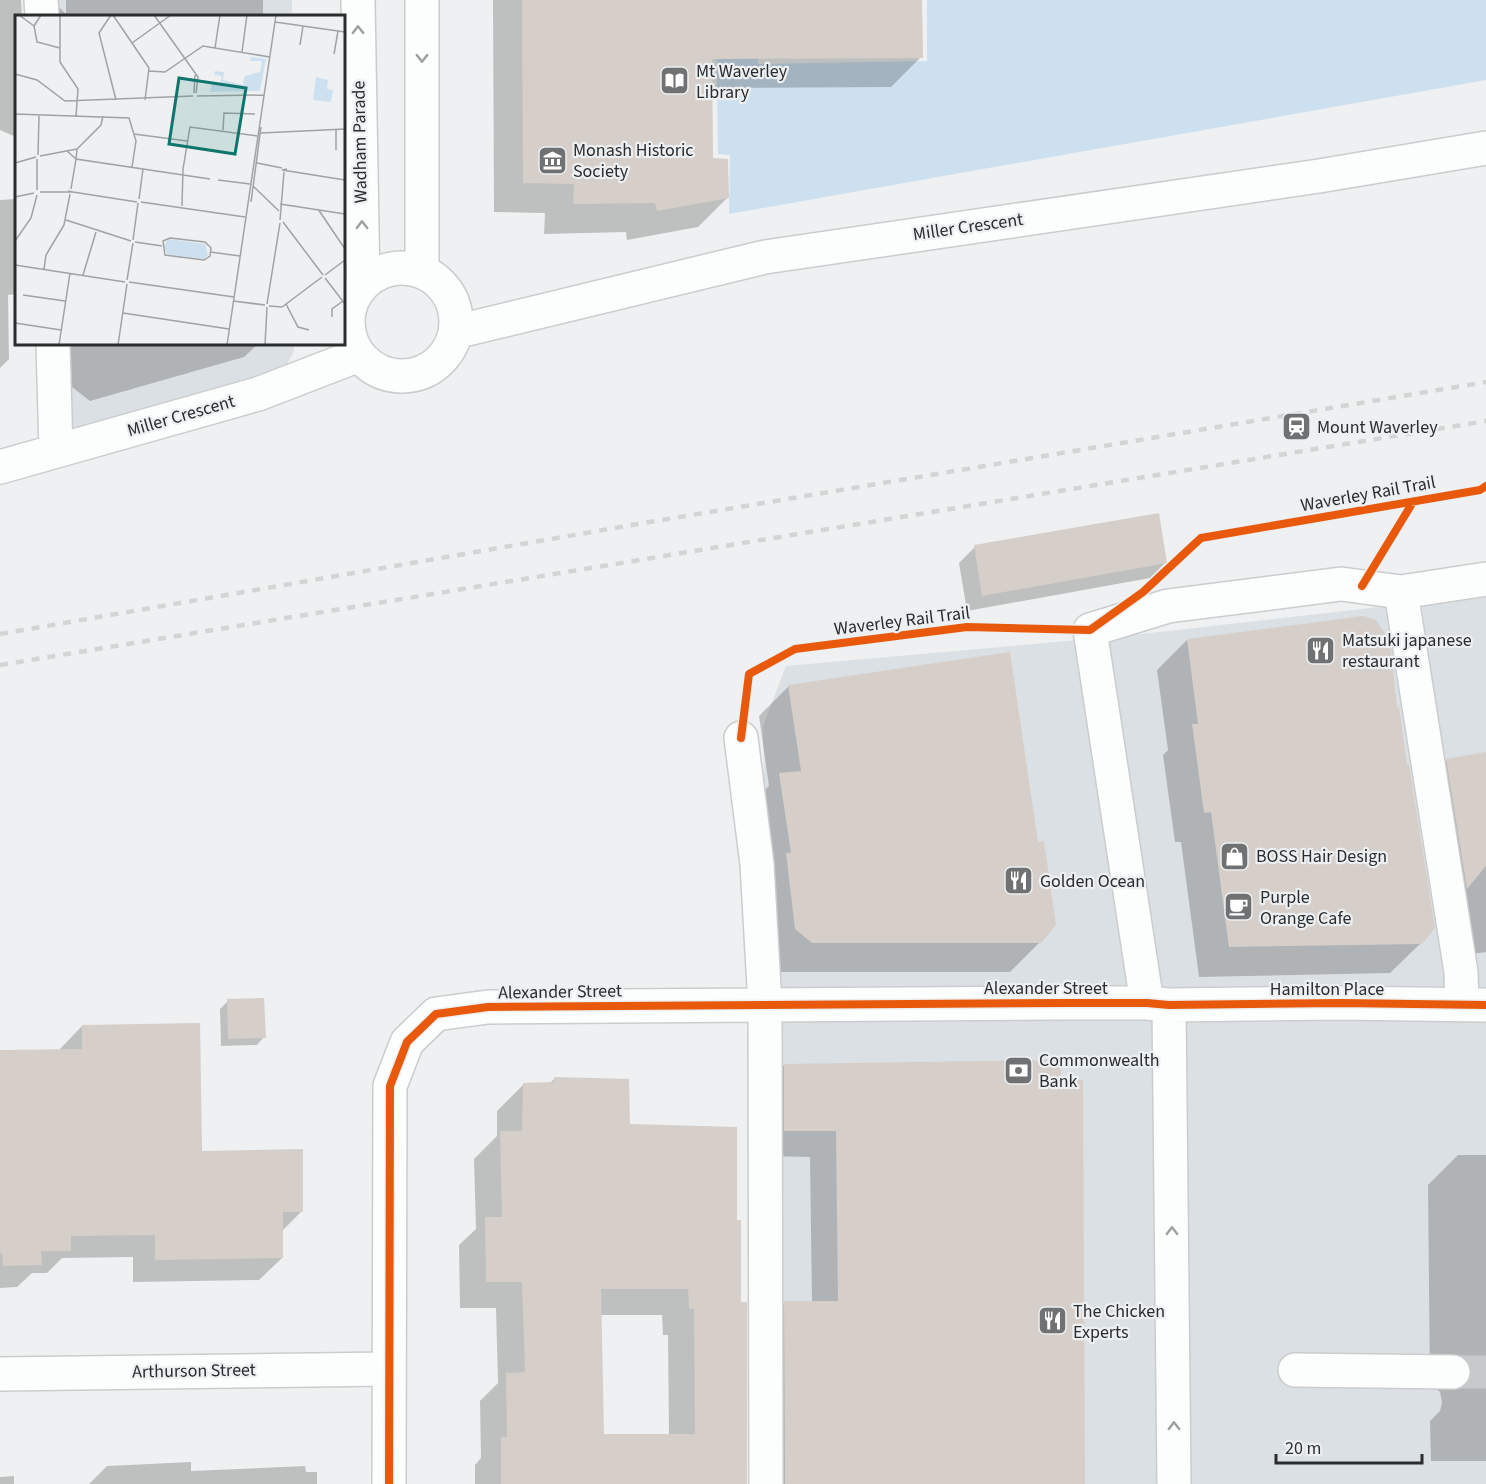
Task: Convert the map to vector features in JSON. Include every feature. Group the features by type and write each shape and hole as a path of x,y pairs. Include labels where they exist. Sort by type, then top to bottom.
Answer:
{"street":[{"name":"Wadham Parade","path":"358,0 363,284"},
{"path":"422,0 422,272"},
{"name":"Miller Crescent","path":"455,332 765,257 1308,178 1486,148"},
{"path":"406,268 422,272 437,282 449,296 455,314 455,332 438,362 423,371 405,376 388,374 372,367 359,355 351,342 348,318 354,297 363,284 376,274 390,269 406,268"},
{"path":"53,345 56,451"},
{"name":"Miller Crescent","path":"0,467 258,394 359,355"},
{"path":"1174,1484 1158,1004 1090,630 1168,606 1341,584 1401,592 1486,579"},
{"path":"1401,592 1461,972 1474,1004"},
{"path":"741,738 757,864 765,1005 766,1484"},
{"name":"Hamilton Place","path":"1158,1004 1474,1004"},
{"name":"Alexander Street","path":"389,1484 390,1086 407,1042 436,1014 488,1007 1158,1004"},
{"name":"Arthurson Street","path":"0,1374 389,1369"},
{"path":"1295,1370 1453,1372"}],"shaded area":[{"path":"49,0 292,0 292,15 49,15"},
{"path":"716,0 758,0 758,64 927,61 927,0 1486,0 1486,80 729,214 730,155 718,154"},
{"path":"59,345 294,345 294,351 285,368 62,433"},
{"path":"1486,593 1486,1484 780,1484 763,726 786,666 1124,636"}],"building":[{"path":"522,0 922,0 923,58 712,59 713,158 728,159 729,198 657,211 655,203 573,204 574,184 523,183"},
{"path":"1159,513 1167,563 982,596 974,545"},
{"path":"1363,616 1376,620 1390,641 1397,707 1399,707 1407,765 1409,765 1435,928 1422,944 1229,947 1211,812 1204,813 1192,724 1198,724 1187,639"},
{"path":"1010,652 1038,842 1044,841 1056,925 1041,943 812,943 795,929 786,853 791,853 779,773 801,771 788,685"},
{"path":"1486,752 1486,866 1467,889 1446,759"},
{"path":"264,998 266,1038 228,1039 227,999"},
{"path":"200,1023 202,1151 303,1149 303,1212 283,1212 283,1258 155,1260 155,1235 71,1236 71,1251 41,1251 42,1265 3,1266 2,1253 0,1253 0,1050 82,1049 82,1025"},
{"path":"1060,1060 1061,1077 1083,1080 1085,1484 785,1484 784,1301 838,1301 836,1131 784,1131 784,1064"},
{"path":"554,1077 629,1079 630,1124 737,1127 737,1220 741,1220 741,1302 747,1302 747,1484 501,1484 501,1437 507,1437 506,1373 525,1372 522,1282 486,1282 485,1217 502,1217 500,1131 522,1131 523,1083 554,1082","holes":["601,1289 688,1289 689,1309 694,1309 695,1434 604,1434"]}],"tunnel":[{"path":"1453,1372 1486,1372"}],"railway":[{"path":"0,634 1486,382"},
{"path":"0,665 1486,421"}],"cycle path":[{"name":"Waverley Rail Trail","path":"741,738 749,674 795,649 967,627 1090,630 1143,592 1201,538 1480,490 1486,486"},
{"name":"Waverley Rail Trail","path":"1362,586 1413,502"},
{"path":"389,1484 390,1086 407,1042 436,1014 488,1007 1068,1003 1486,1005"}],"place":[{"name":"Mt Waverley Library","path":"675,81"},
{"name":"Monash Historic Society","path":"552,160"},
{"name":"Mount Waverley","path":"1296,427"},
{"name":"Matsuki japanese restaurant","path":"1321,650"},
{"name":"BOSS Hair Design","path":"1235,856"},
{"name":"Golden Ocean","path":"1019,881"},
{"name":"Purple Orange Cafe","path":"1239,907"},
{"name":"Commonwealth Bank","path":"1018,1070"},
{"name":"The Chicken Experts","path":"1052,1321"}]}
